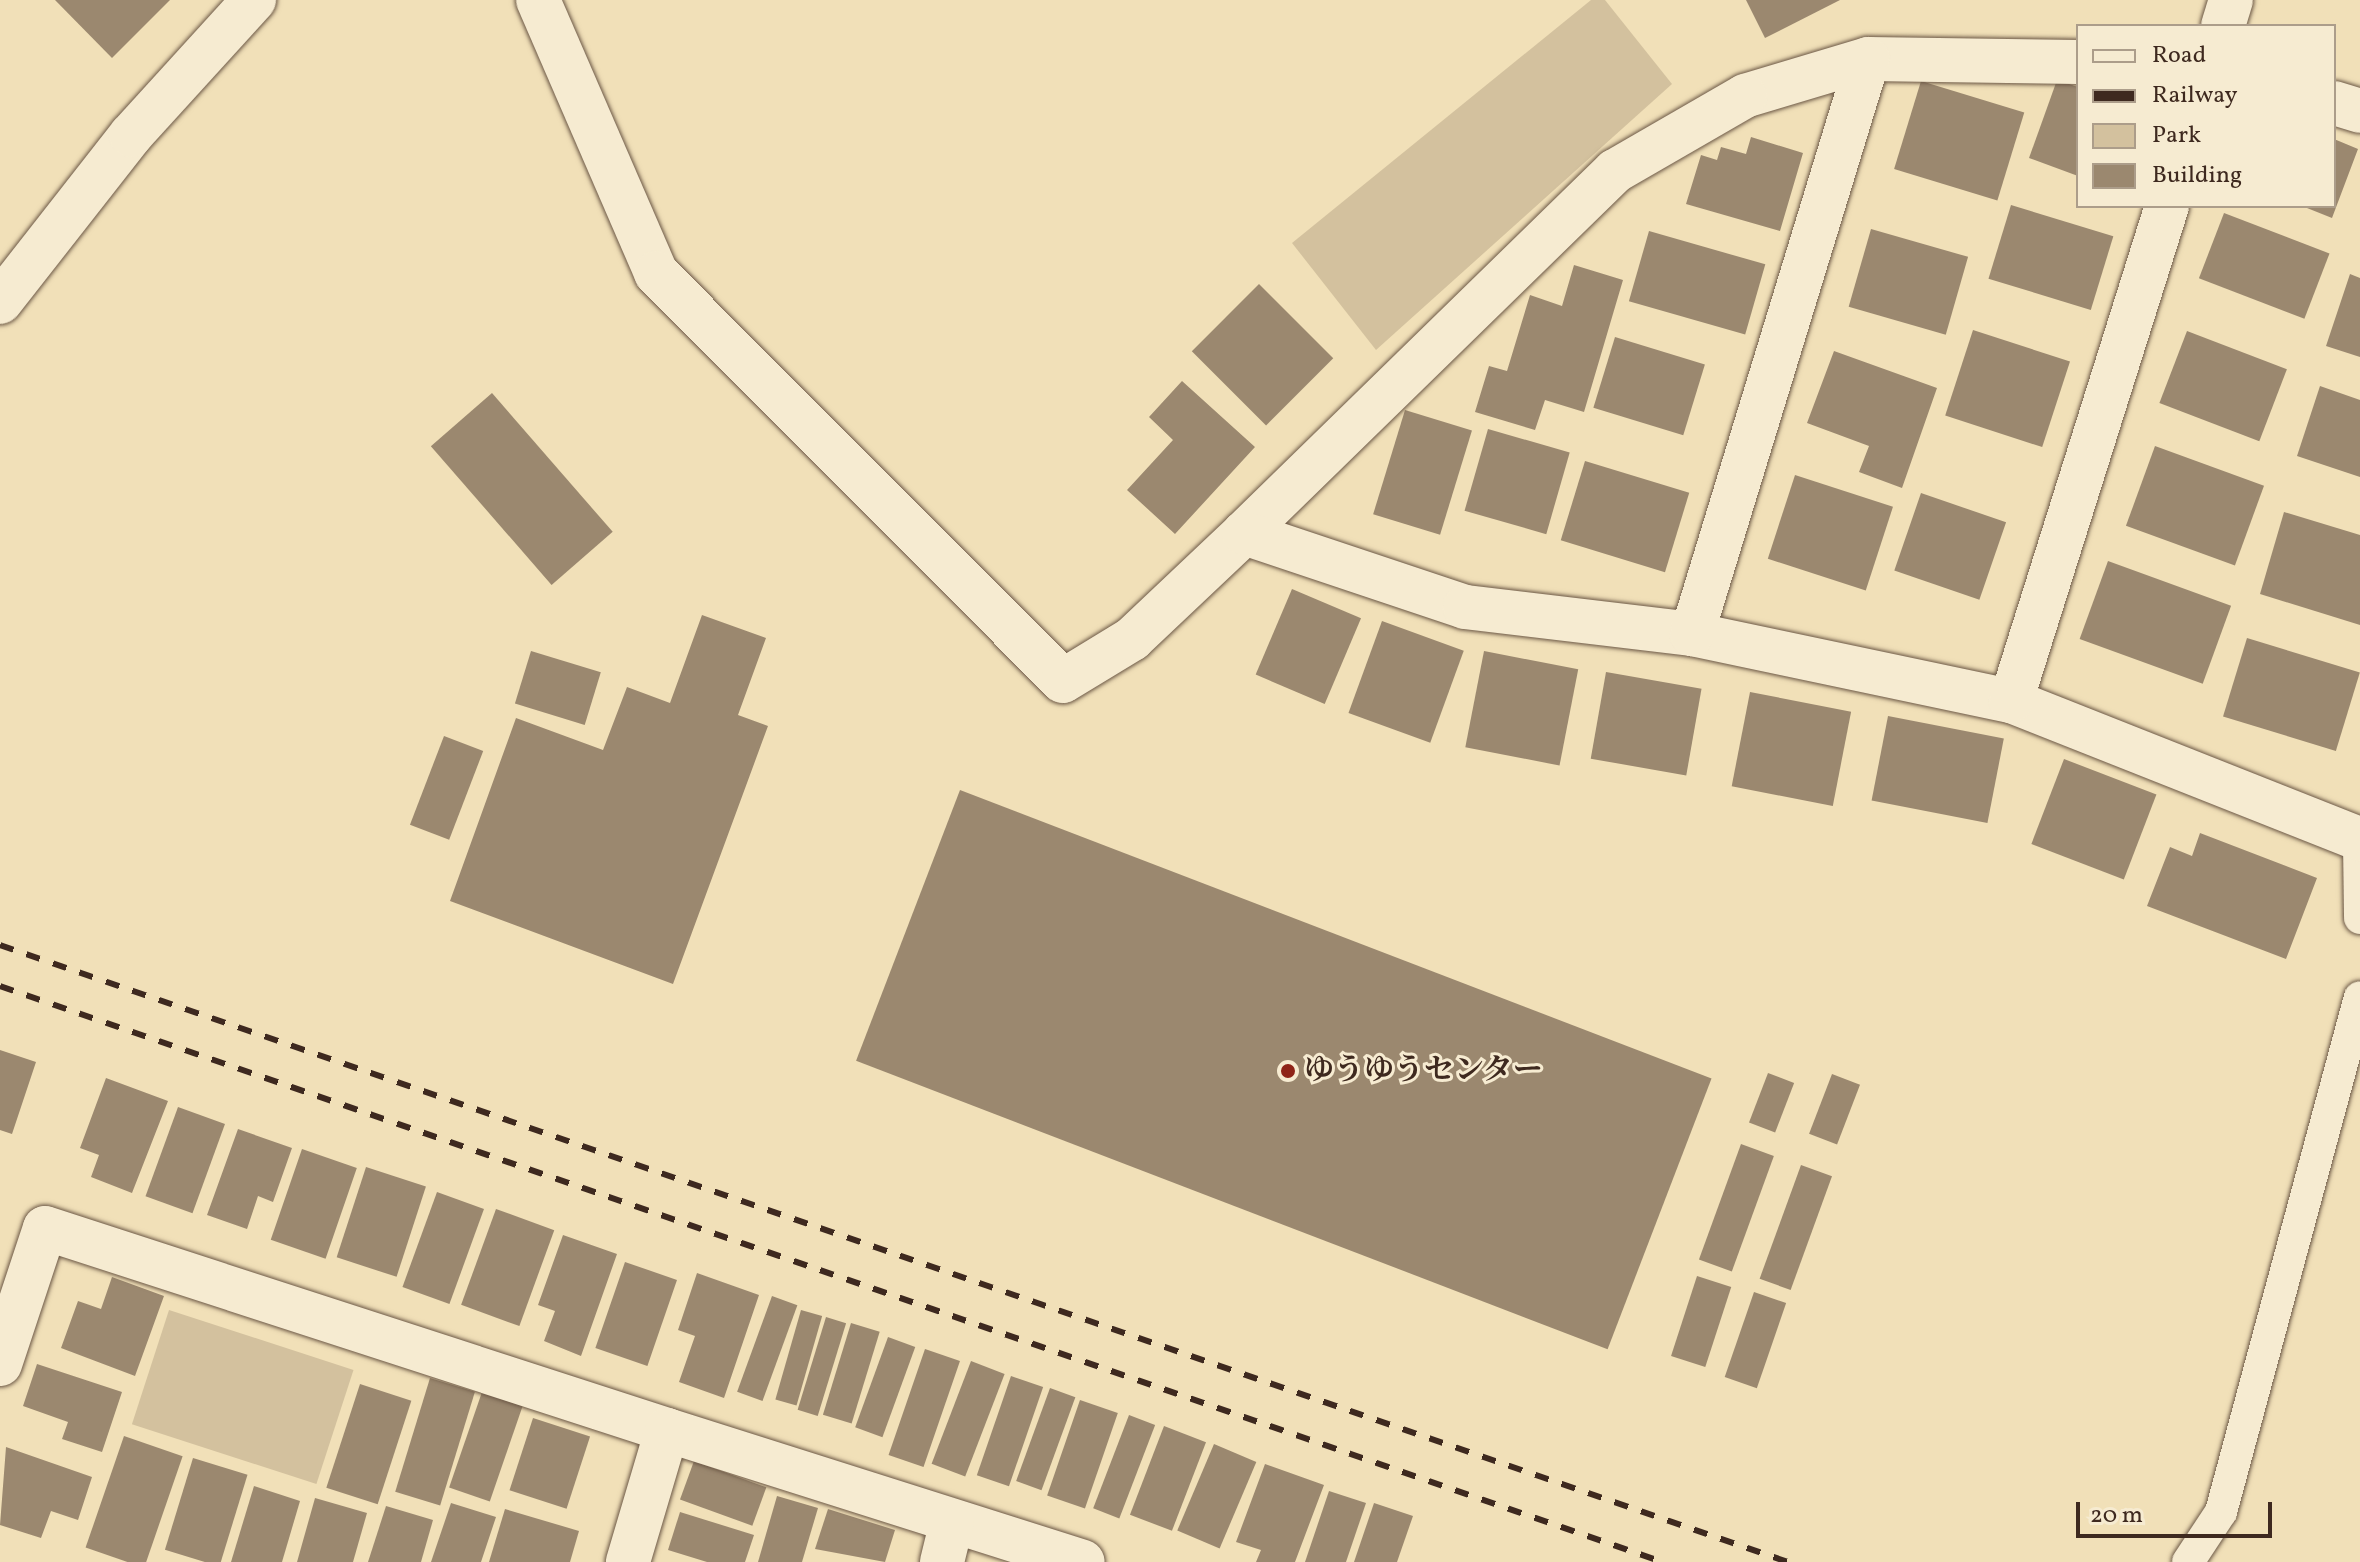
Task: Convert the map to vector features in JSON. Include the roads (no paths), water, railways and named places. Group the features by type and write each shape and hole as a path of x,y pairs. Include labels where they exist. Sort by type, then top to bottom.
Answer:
{"street":[{"path":"0,302 131,135 254,0"},
{"path":"538,0 656,273 1063,681 1132,639 1615,171 1745,96 1868,59 2076,62"},
{"path":"2224,24 2231,0"},
{"path":"1692,634 1868,59"},
{"path":"2336,104 2360,111"},
{"path":"2011,701 2166,208"},
{"path":"1244,533 1465,607 1692,634 2011,701 2360,841"},
{"path":"0,1364 45,1228 667,1430 947,1541 1083,1562"},
{"path":"628,1562 667,1430"}],"lane":[{"path":"2360,841 2360,918"},
{"path":"2188,1562 2221,1512 2360,997"}],"railway":[{"path":"0,945 1788,1562"},
{"path":"0,986 1662,1562"}],"place":[{"name":"ゆうゆうセンター","path":"1288,1071"}]}
